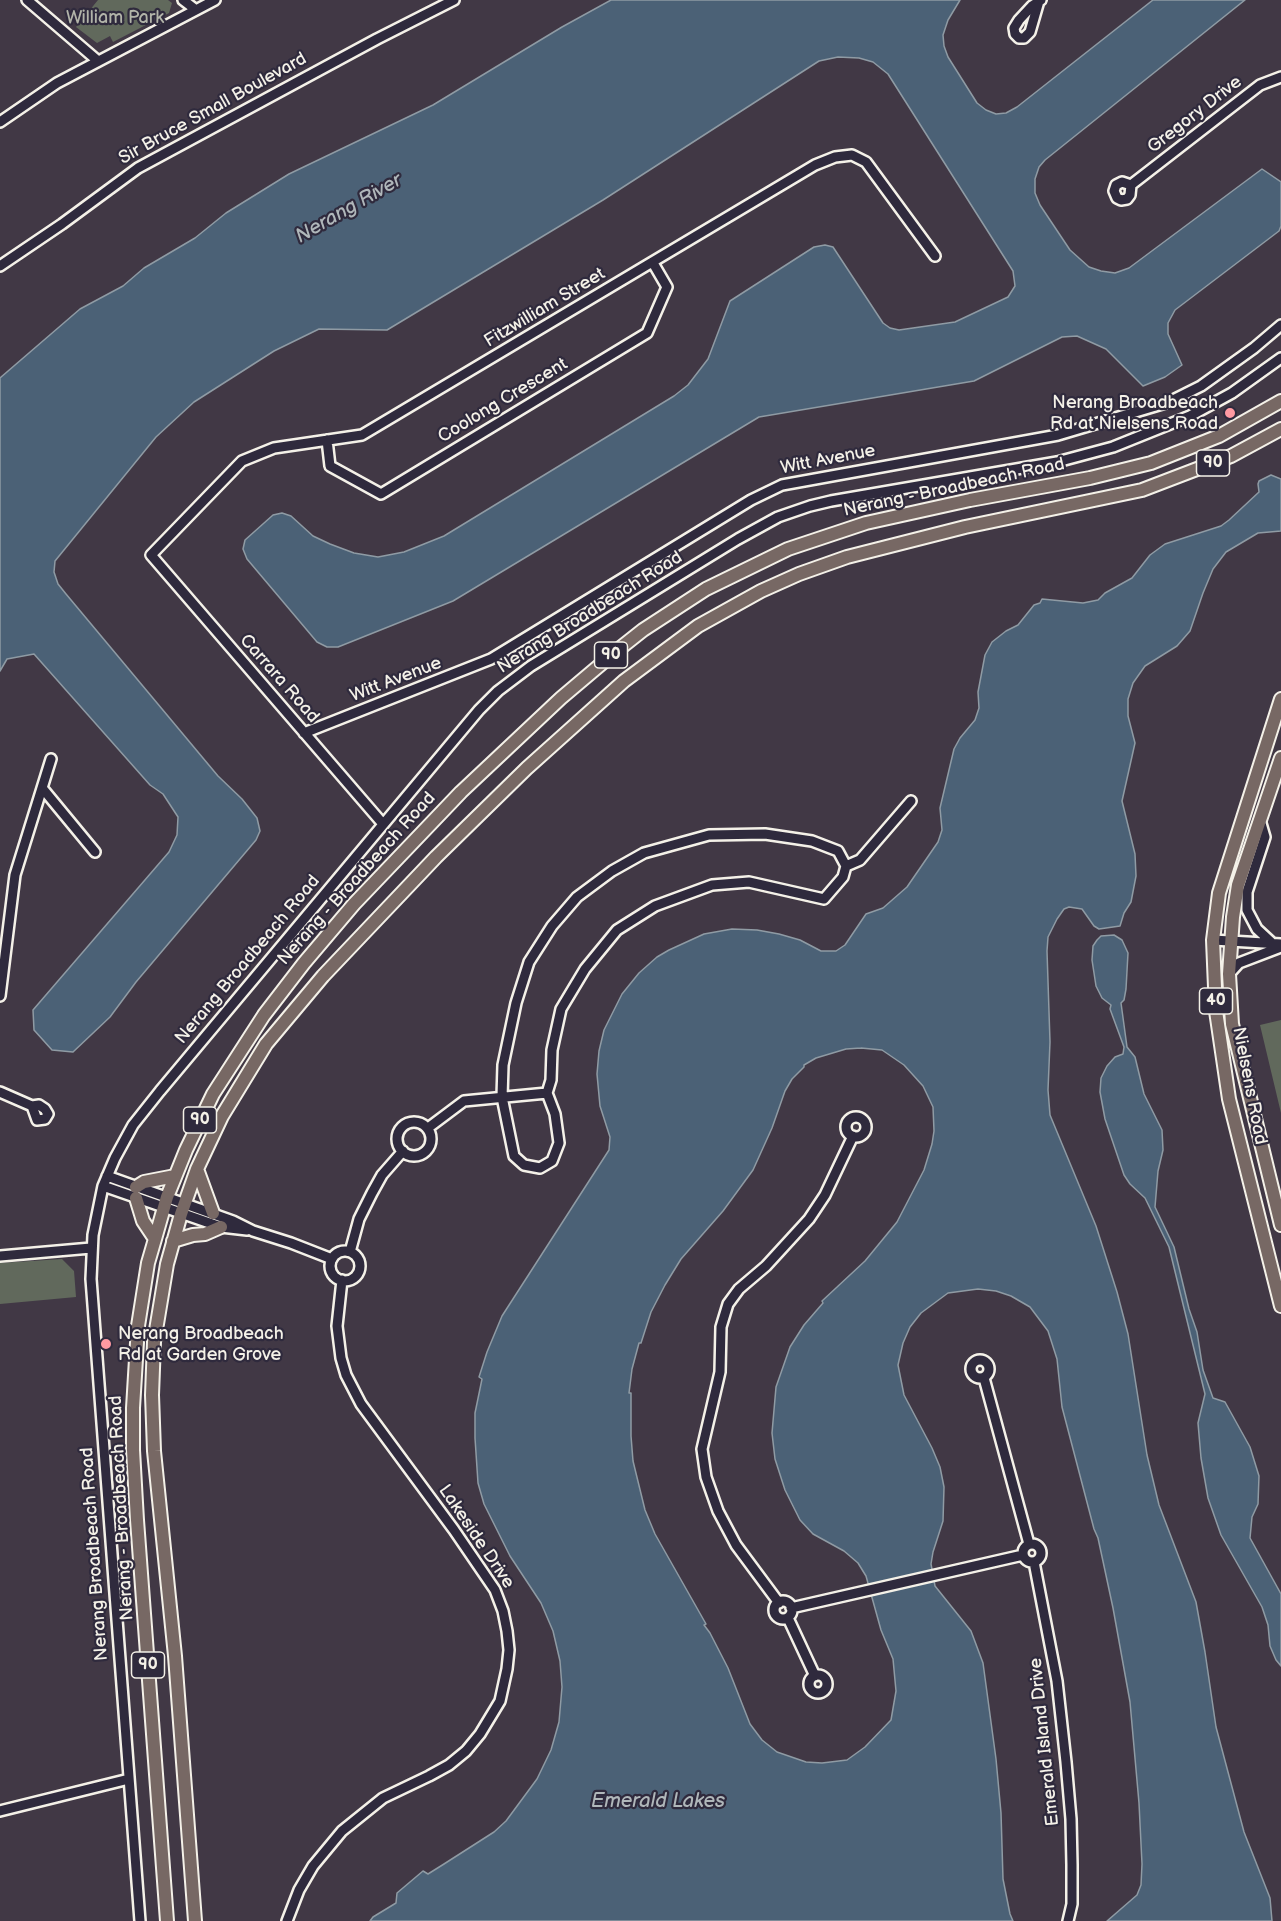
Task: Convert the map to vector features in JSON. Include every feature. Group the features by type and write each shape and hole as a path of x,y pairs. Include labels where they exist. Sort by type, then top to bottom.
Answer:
{"main road":[{"name":"Nerang - Broadbeach Road","path":"167,1921 133,1450 138,1326 148,1263 175,1176 200,1119 229,1066 264,1015 328,935 383,872 461,792 561,698 643,630 706,590 748,567 832,533 901,514 1142,466 1219,436 1281,401"},
{"name":"Nerang - Broadbeach Road","path":"195,1921 174,1645 152,1422 157,1316 173,1241 197,1169 222,1116 266,1044 308,992 436,857 526,768 616,687 676,641 726,610 761,591 824,565 880,547 1142,490 1222,460 1281,429"},
{"name":"Nielsens Road","path":"1281,699 1219,893 1213,940 1216,1011 1229,1099 1281,1306"},
{"name":"Nielsens Road","path":"1281,758 1238,885 1230,940 1229,974 1232,1024 1281,1225"},
{"path":"197,1169 213,1213"},
{"path":"155,1239 143,1221 136,1192 144,1182 175,1176"},
{"path":"173,1241 193,1234 206,1234 221,1227"}],"street":[{"path":"27,0 98,61"},
{"path":"183,0 195,10"},
{"path":"0,122 57,83 215,0"},
{"name":"Sir Bruce Small Boulevard","path":"0,266 138,168 454,0"},
{"name":"Gregory Drive","path":"1131,185 1260,85 1281,77"},
{"name":"Fitzwilliam Street","path":"151,555 242,460 274,448 362,435 815,165 835,157 852,155 866,162 935,256"},
{"name":"Coolong Crescent","path":"327,440 330,466 381,494 647,333 667,287 653,263"},
{"name":"Witt Avenue","path":"304,734 491,659 766,492 798,480 1058,435 1169,402 1201,386 1254,348 1281,325"},
{"name":"Nerang Broadbeach Road","path":"140,1921 91,1289 91,1248 103,1186 122,1144 146,1109 479,710 514,678 551,653 763,525 792,512 831,501 1057,462 1113,447 1190,416 1232,393 1281,358"},
{"name":"Carrara Road","path":"151,555 383,824"},
{"path":"0,996 15,875 51,759"},
{"path":"43,789 95,852"},
{"path":"846,866 860,860 911,801"},
{"path":"1260,820 1265,837 1247,892 1247,910 1257,929 1278,944"},
{"path":"765,834 812,841 838,851 846,866 843,877 824,898 749,882 712,885 655,906 617,930 585,969 561,1009 552,1050 551,1080 547,1093 555,1114 559,1143 552,1161 540,1168 524,1166 514,1156 502,1097 503,1065 516,1003 529,962 552,926 578,897 612,871 644,853 709,835 765,834"},
{"path":"1213,940 1278,944"},
{"path":"1229,974 1239,963 1278,944"},
{"path":"0,1092 32,1106"},
{"path":"428,1128 464,1101 547,1093"},
{"path":"417,1122 428,1128 431,1140 426,1151 415,1156 403,1151 397,1140 405,1124 417,1122"},
{"path":"779,1603 736,1545 718,1511 706,1477 702,1449 720,1372 721,1327 728,1304 739,1289 778,1253 809,1219 825,1194 854,1136"},
{"path":"350,1252 359,1219 372,1193 382,1175 403,1151"},
{"path":"107,1176 136,1192"},
{"path":"103,1186 136,1192 166,1202 221,1227 253,1231"},
{"path":"183,1209 213,1213 253,1231 332,1259"},
{"path":"0,1256 91,1248"},
{"path":"340,1252 350,1252 358,1258 359,1271 351,1279 342,1280 332,1271 332,1259 340,1252"},
{"name":"Lakeside Drive","path":"287,1921 299,1890 313,1866 342,1831 383,1798 429,1776 466,1751 480,1734 500,1701 509,1650 503,1611 495,1590 454,1530 361,1404 346,1375 341,1358 337,1326 342,1280"},
{"path":"984,1378 1029,1544"},
{"path":"1029,1544 1037,1546 1041,1551 1040,1557 1034,1562 1026,1560 1023,1555 1024,1548 1029,1544"},
{"path":"791,1608 1023,1555"},
{"name":"Emerald Island Drive","path":"1034,1562 1057,1681 1066,1762 1072,1854 1072,1904 1068,1921"},
{"path":"786,1602 791,1608 788,1618 781,1619 776,1615 775,1608 779,1603 786,1602"},
{"path":"788,1618 815,1676"},
{"path":"0,1811 129,1779"}],"green space":[{"name":"William Park","path":"98,0 168,0 172,3 169,13 113,42 110,36 97,43 76,27"},
{"path":"1281,1020 1281,1113 1260,1025"},
{"path":"62,1259 74,1271 76,1297 0,1304 0,1263"}],"water":[{"name":"Nerang River","path":"611,0 960,0 948,20 943,35 944,46 948,57 977,103 996,114 1006,113 1017,107 1153,0 1245,0 1045,160 1039,167 1035,179 1035,193 1040,205 1070,250 1089,267 1115,273 1129,268 1262,169 1281,182 1281,226 1279,231 1175,310 1168,323 1168,334 1182,365 1165,377 1143,386 1106,349 1077,336 1062,337 974,381 759,417 453,601 338,647 327,647 317,642 247,559 243,549 245,540 273,515 282,513 291,516 313,536 330,544 354,553 378,557 404,552 444,536 674,396 688,385 708,359 730,301 814,247 825,245 833,247 883,323 899,330 955,322 1008,297 1015,286 1013,271 888,74 873,62 859,58 838,57 819,61 603,200 387,330 319,329 274,351 194,402 156,437 55,561 54,572 58,584 66,594 218,776 242,799 257,818 260,831 256,840 136,982 110,1017 73,1052 52,1050 34,1030 33,1010 169,852 177,835 178,817 163,794 150,785 34,654 7,659 0,671 0,378 80,309 123,286 144,268 195,238 226,213 289,174 433,105"},
{"name":"Emerald Lakes","path":"1271,475 1281,479 1281,531 1258,533 1226,552 1213,569 1190,631 1177,646 1145,666 1133,683 1128,699 1128,716 1135,743 1122,801 1135,854 1136,876 1131,902 1120,926 1099,929 1094,926 1082,909 1069,907 1064,909 1048,937 1050,1042 1048,1090 1050,1115 1096,1226 1117,1292 1128,1334 1147,1455 1159,1505 1196,1602 1216,1727 1244,1832 1270,1898 1272,1921 1107,1921 1137,1895 1141,1885 1142,1864 1130,1702 1113,1608 1098,1538 1062,1407 1057,1359 1048,1331 1030,1307 1011,1296 978,1289 948,1293 921,1313 910,1327 903,1343 898,1365 904,1395 932,1448 940,1467 944,1487 943,1521 931,1564 935,1586 971,1631 983,1663 1001,1813 1003,1879 1013,1921 370,1921 396,1903 397,1893 423,1871 428,1874 494,1832 506,1821 537,1779 551,1750 559,1722 562,1687 560,1661 553,1631 541,1603 510,1556 484,1504 478,1483 475,1413 482,1379 479,1377 502,1316 609,1150 610,1137 600,1106 597,1074 604,1030 622,994 639,973 657,957 704,934 732,929 757,930 800,940 821,951 836,951 845,945 866,914 883,908 907,887 938,842 942,830 940,808 954,749 975,720 979,708 978,692 985,655 992,642 1018,625 1034,605 1040,603 1042,599 1083,603 1098,600 1105,593 1132,578 1150,555 1165,544 1221,526 1259,492 1259,481","holes":["846,1049 882,1050 904,1065 923,1086 933,1107 932,1144 924,1170 897,1222 865,1261 822,1301 823,1303 804,1325 790,1347 776,1387 772,1433 775,1459 785,1490 800,1520 813,1534 844,1551 858,1563 866,1576 881,1630 893,1659 896,1691 891,1720 865,1747 847,1760 806,1762 777,1752 762,1740 750,1724 728,1668 655,1534 645,1510 633,1461 631,1393 629,1393 639,1343 641,1343 651,1312 665,1285 681,1259 723,1211 753,1170 792,1079 804,1065 816,1058"]},
{"path":"1114,935 1122,940 1128,953 1126,989 1124,1000 1121,1003 1127,1047 1135,1057 1144,1094 1162,1130 1163,1150 1158,1171 1155,1207 1174,1247 1197,1332 1203,1370 1213,1398 1225,1402 1250,1447 1259,1476 1258,1504 1252,1517 1250,1538 1281,1594 1281,1666 1270,1646 1268,1625 1262,1607 1221,1535 1208,1498 1198,1423 1205,1394 1169,1247 1145,1198 1124,1175 1105,1119 1100,1092 1101,1078 1115,1057 1123,1054 1124,1047 1110,1009 1111,1005 1102,998 1096,986 1092,960 1093,946 1097,940 1101,936"}],"place":[{"name":"Nerang Broadbeach Rd at Nielsens Road","path":"1230,413"},
{"name":"Nerang Broadbeach Rd at Garden Grove","path":"106,1344"}]}
